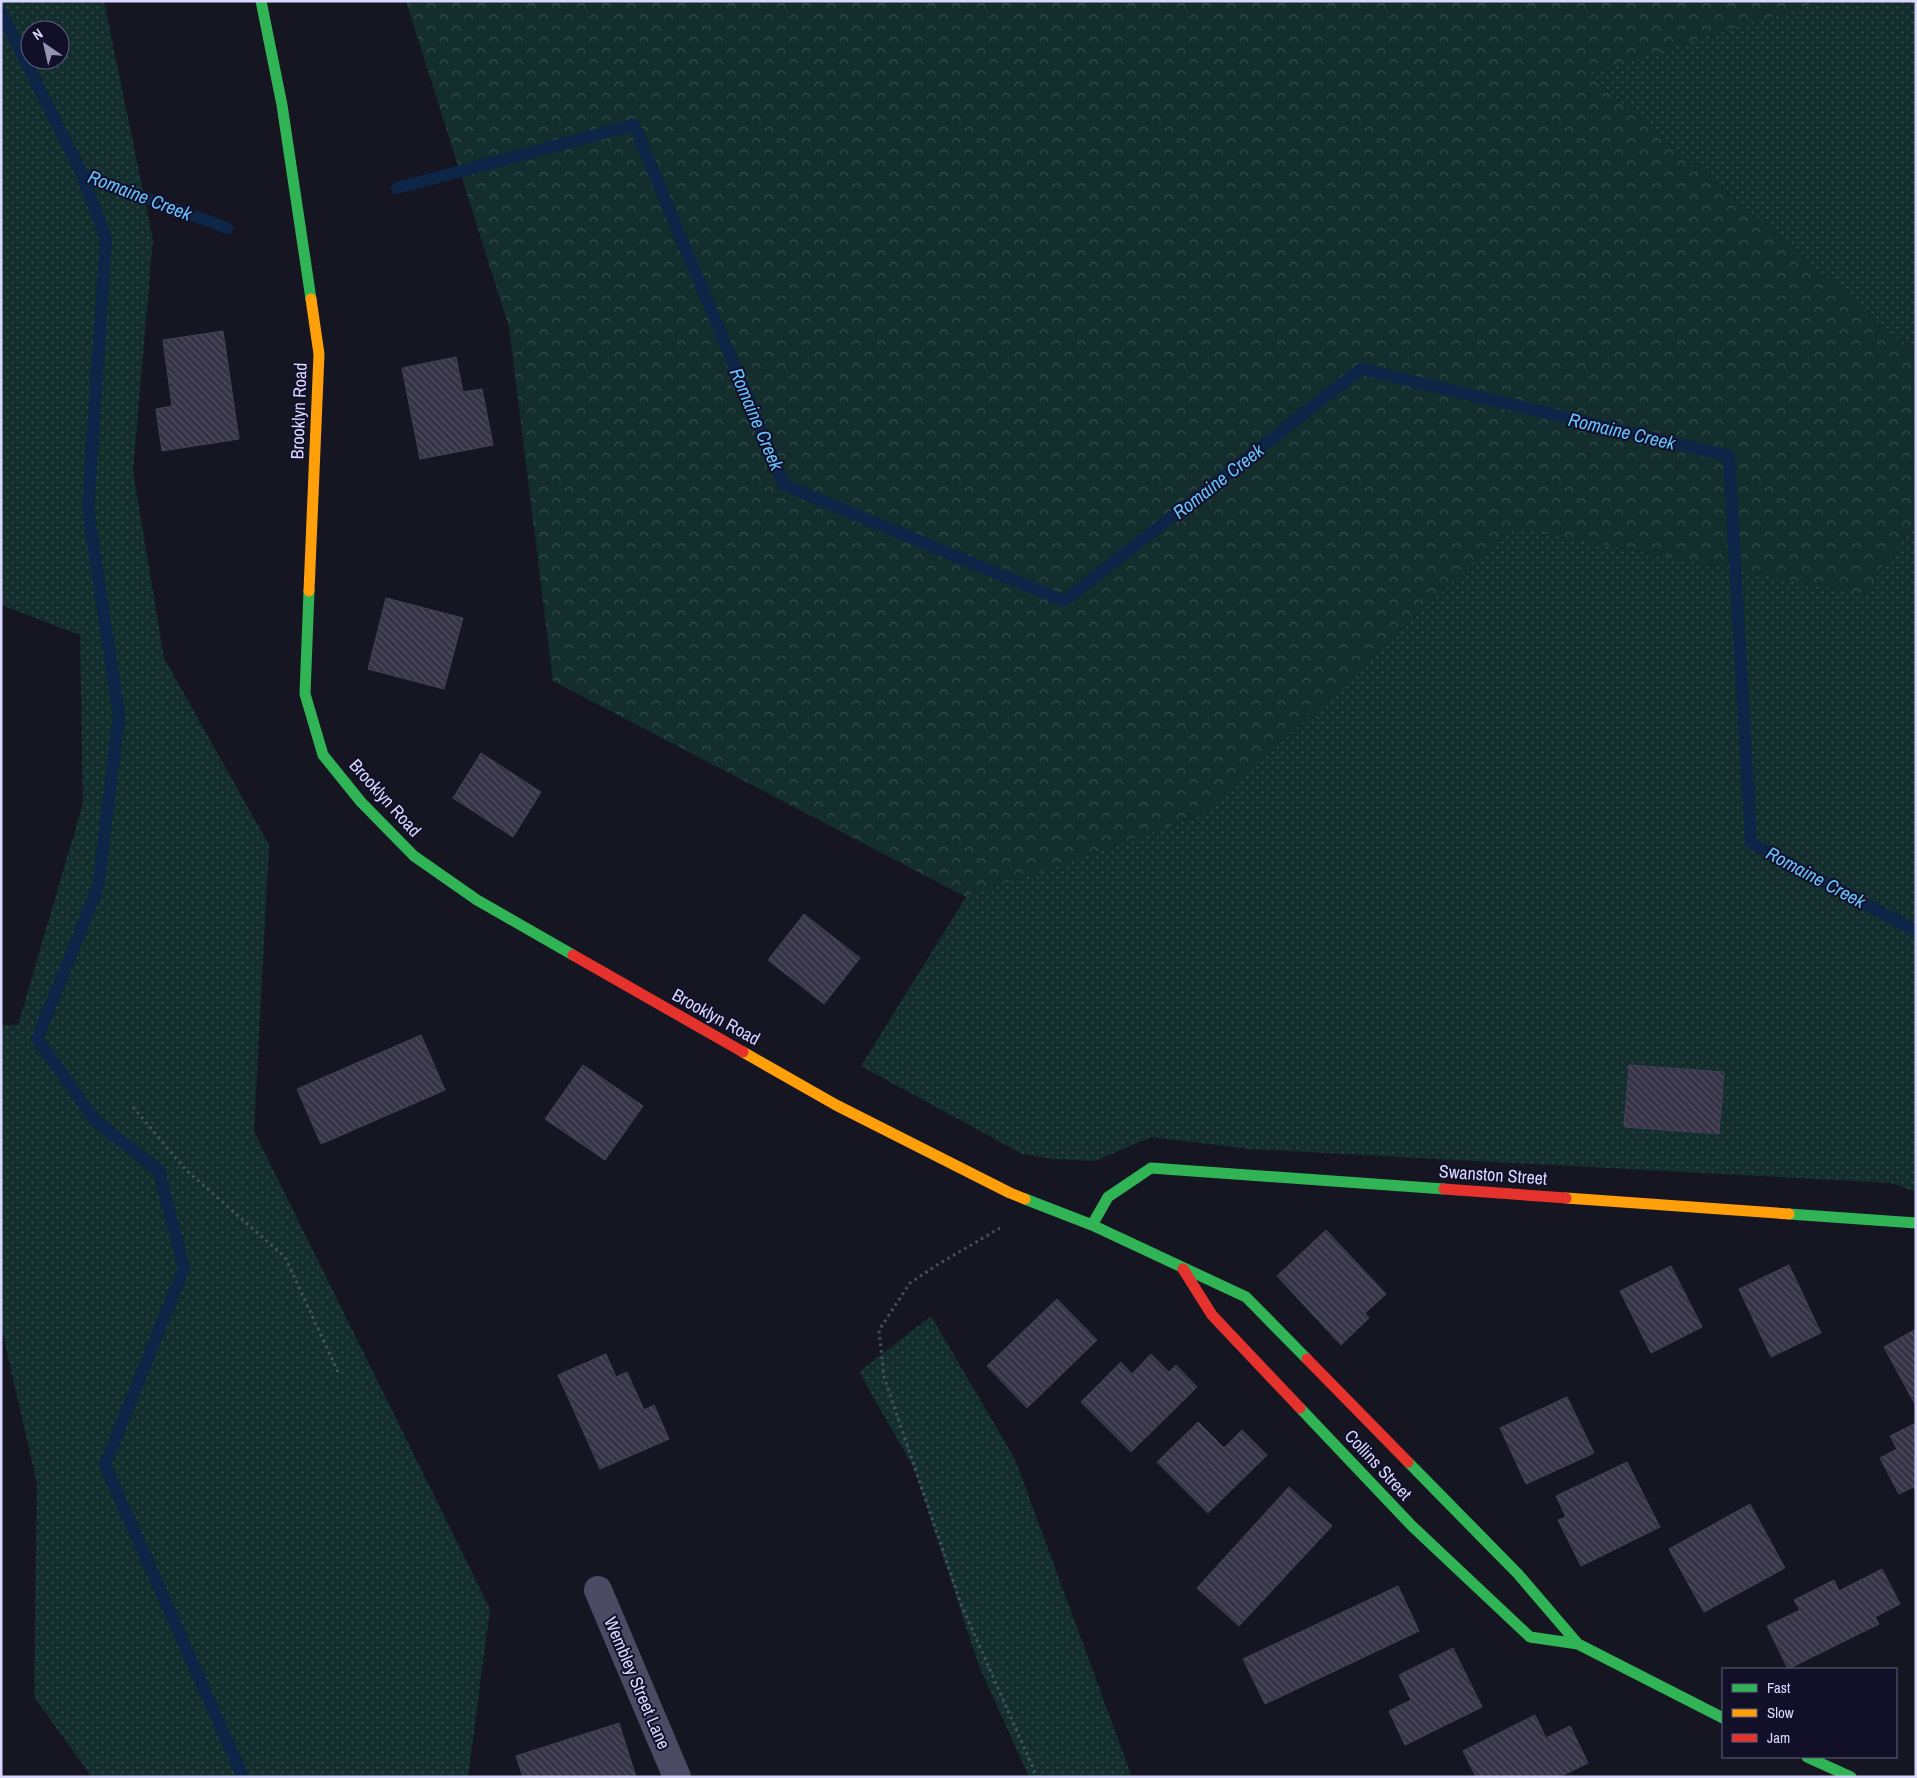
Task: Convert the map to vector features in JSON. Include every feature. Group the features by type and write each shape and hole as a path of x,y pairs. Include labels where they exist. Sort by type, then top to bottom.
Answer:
{"street":[{"name":"Brooklyn Road","path":"261,1 282,105 319,354 304,694 323,755 361,802 414,856 477,900 652,1002 836,1105 1010,1193 1092,1225"},
{"name":"Swanston Street","path":"1092,1225 1108,1197 1151,1168 1916,1222"},
{"name":"Collins Street","path":"1092,1225 1246,1297 1518,1574 1578,1644"},
{"name":"Collins Street","path":"1183,1269 1212,1315 1412,1526 1530,1637 1578,1644 1722,1717"},
{"name":"Wembley Street Lane","path":"598,1590 677,1777"},
{"path":"1808,1758 1851,1777"}],"path":[{"path":"133,1107 186,1170 285,1257 338,1372"},
{"path":"1037,1777 962,1604 884,1377 879,1330 910,1283 937,1265 1040,1205"}],"green space":[{"path":"1,1 104,1 153,240 133,471 164,658 269,845 254,1131 490,1609 468,1777 92,1777 34,1697 37,1484 1,1326 1,1025 18,1025 83,803 80,635 1,605"},
{"path":"406,1 1821,1 1588,74 1916,353 1916,522 1863,594 1511,527 1205,814 966,897 553,681 509,327"},
{"path":"1821,1 1916,1 1916,353 1587,73"},
{"path":"1916,522 1916,1192 1891,1183 1250,1149 1151,1137 1095,1161 1053,1159 1022,1154 861,1066 966,897 1205,814 1511,527 1863,594"},
{"path":"931,1316 1015,1459 1132,1777 1029,1777 979,1666 915,1470 859,1372"}],"building":[{"path":"223,331 239,439 162,451 156,409 172,406 163,340"},
{"path":"456,357 463,392 482,389 493,445 420,459 402,368"},
{"path":"386,598 463,618 444,689 368,669"},
{"path":"481,753 541,792 513,837 453,798"},
{"path":"804,914 860,958 824,1004 768,960"},
{"path":"421,1035 445,1090 321,1144 297,1089"},
{"path":"583,1065 643,1106 605,1160 545,1119"},
{"path":"1629,1065 1724,1072 1719,1134 1624,1127"},
{"path":"1326,1230 1386,1294 1365,1313 1369,1318 1341,1345 1277,1276"},
{"path":"1789,1265 1821,1333 1771,1357 1739,1289"},
{"path":"1671,1266 1702,1327 1651,1353 1620,1291"},
{"path":"1057,1299 1097,1340 1027,1408 987,1366"},
{"path":"1916,1329 1916,1406 1884,1347"},
{"path":"606,1354 616,1377 627,1372 644,1410 654,1405 669,1439 600,1469 558,1375"},
{"path":"1151,1354 1169,1372 1176,1365 1197,1387 1131,1452 1081,1402 1121,1362 1132,1374"},
{"path":"1567,1397 1594,1453 1526,1484 1500,1428"},
{"path":"1198,1422 1224,1448 1242,1430 1267,1455 1208,1513 1157,1462"},
{"path":"1914,1424 1916,1427 1916,1492 1913,1487 1899,1494 1880,1458 1897,1449 1890,1436"},
{"path":"1627,1462 1660,1527 1581,1566 1558,1520 1566,1517 1556,1496"},
{"path":"1289,1487 1332,1526 1239,1626 1197,1588"},
{"path":"1750,1504 1785,1568 1704,1612 1669,1549"},
{"path":"1882,1569 1900,1604 1875,1617 1879,1624 1788,1668 1767,1626 1800,1610 1794,1600 1834,1580 1839,1591"},
{"path":"1398,1586 1419,1631 1265,1704 1243,1659"},
{"path":"1453,1648 1482,1707 1405,1745 1389,1711 1411,1700 1399,1675"},
{"path":"1535,1715 1546,1738 1570,1726 1588,1763 1559,1777 1476,1777 1463,1751"},
{"path":"619,1723 636,1777 523,1777 516,1756"}],"waterway":[{"name":"Romaine Creek","path":"1,12 82,174 227,228"},
{"name":"Romaine Creek","path":"397,188 634,125 784,485 1064,601 1361,369 1729,456 1751,843 1916,931"},
{"path":"82,174 106,239 88,508 119,716 98,887 37,1039 96,1121 159,1171 184,1268 105,1465 243,1777"}],"traffic: fast":[{"path":"261,1 282,105 311,299"},
{"path":"309,591 305,694 323,755 361,802 414,856 477,900 573,955"},
{"path":"1092,1225 1108,1197 1151,1168 1444,1189"},
{"path":"1025,1199 1092,1225 1246,1297 1307,1359"},
{"path":"1789,1214 1916,1223"},
{"path":"1300,1408 1412,1526 1530,1637 1578,1644 1722,1717"},
{"path":"1408,1462 1518,1574 1578,1644"},
{"path":"1809,1758 1851,1777"}],"traffic: slow":[{"path":"309,591 319,354 311,299"},
{"path":"743,1052 836,1105 1025,1199"},
{"path":"1566,1198 1789,1214"}],"traffic: jam":[{"path":"573,955 743,1052"},
{"path":"1444,1189 1566,1198"},
{"path":"1183,1269 1212,1315 1300,1408"},
{"path":"1307,1359 1408,1462"}]}
